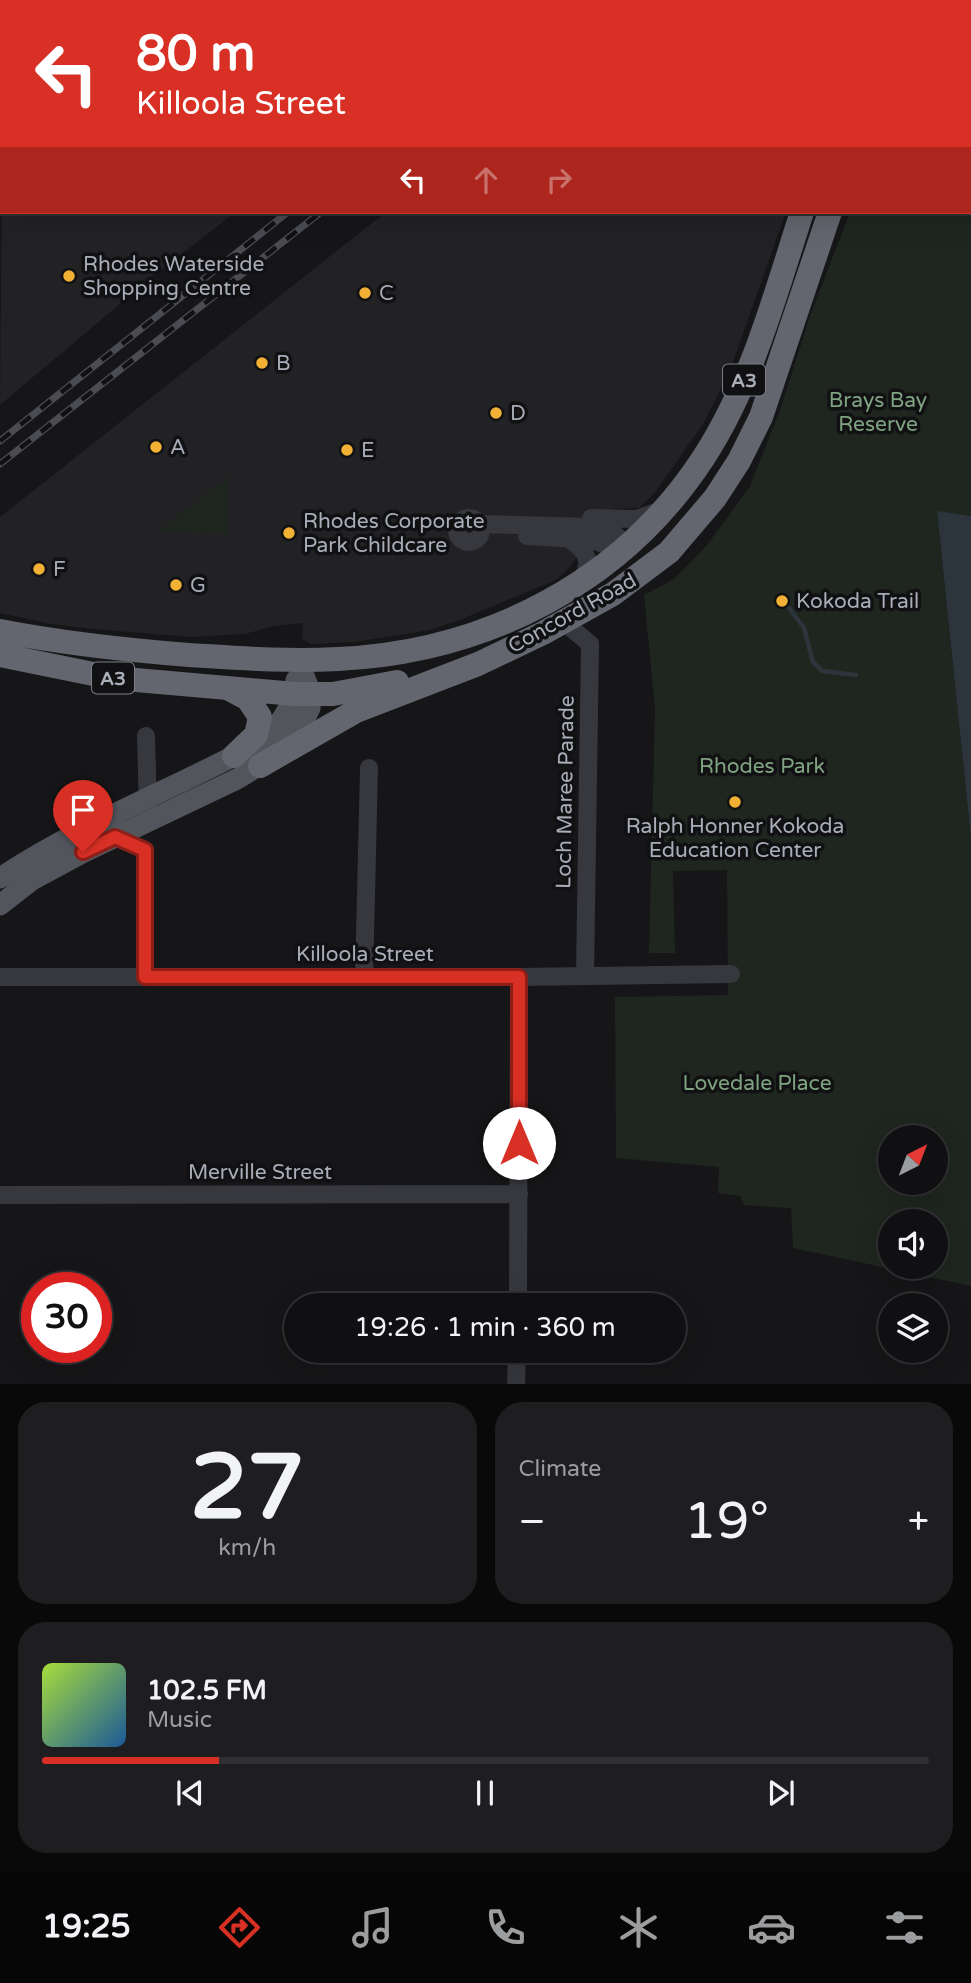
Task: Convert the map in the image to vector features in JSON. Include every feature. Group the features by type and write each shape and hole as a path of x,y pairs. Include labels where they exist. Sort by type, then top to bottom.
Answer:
{"highway":[{"name":"Concord Road","path":"298,660 339,659 425,647 478,632 515,619 558,597 622,551 666,507 703,458 734,403 760,337 801,214"},
{"name":"Concord Road","path":"467,668 564,622 638,577 669,551 715,498 750,440 774,384 830,214"},
{"path":"622,551 638,577"},
{"name":"A3","path":"0,631 163,653 298,660"},
{"name":"A3","path":"0,655 113,678 303,694 363,690 467,668"},
{"path":"260,766 356,711 467,668"},
{"path":"229,689 248,699 260,717 256,735 234,756"}],"main road":[{"path":"0,905 32,880 260,766 278,754 301,726 310,708 303,694 298,660"},
{"path":"0,878 67,838 255,745 274,730 303,694"}],"street":[{"path":"528,525 567,517 642,519 666,507"},
{"path":"528,525 592,527 612,532 622,551 601,542 480,528 528,525"},
{"path":"568,538 581,548 587,558 588,566 582,582"},
{"name":"Loch Maree Parade","path":"564,622 590,644 585,976"},
{"path":"146,736 149,821"},
{"path":"364,977 369,768"},
{"path":"115,837 145,850 145,977"},
{"name":"Killoola Street","path":"0,977 519,977 731,974"},
{"path":"518,1293 519,977"},
{"name":"Merville Street","path":"0,1195 519,1194"},
{"path":"516,1384 517,1363"}],"shaded area":[{"name":"Rhodes Waterside Shopping Centre","path":"2,214 233,214 147,281 0,405"},
{"path":"383,214 785,214 729,373 703,424 656,491 639,508 611,509 569,568 556,580 462,619 430,630 355,642 311,644 302,639 303,623 274,626 245,634 191,637 51,624 0,613 0,517"},
{"path":"937,511 971,516 971,839"}],"green space":[{"path":"849,214 971,214 971,516 937,512 971,839 971,1286 938,1279 948,1279 948,1209 878,1209 878,1266 793,1248 791,1208 744,1205 740,1196 718,1193 719,1167 616,1158 615,997 728,995 727,870 673,871 675,953 649,953 655,709 644,595 674,579 707,545 749,488 780,410 810,316"},
{"path":"229,476 228,534 158,532"}],"waterway":[{"path":"789,608 804,628 813,662 822,671 856,675"}],"railway":[{"path":"0,441 285,214"},
{"path":"0,464 318,214"}],"place":[{"name":"Rhodes Waterside Shopping Centre","path":"69,276"},
{"name":"C","path":"365,293"},
{"name":"B","path":"262,363"},
{"name":"D","path":"496,413"},
{"name":"A","path":"156,447"},
{"name":"E","path":"347,450"},
{"name":"Rhodes Corporate Park Childcare","path":"289,533"},
{"name":"F","path":"39,569"},
{"name":"G","path":"176,585"},
{"name":"Kokoda Trail","path":"782,601"},
{"name":"Ralph Honner Kokoda Education Center","path":"735,802"}],"route":[{"path":"83,852 115,837 145,850 145,977 519,977 519,1143"}],"park label":[{"name":"Brays Bay Reserve","path":"878,412"},
{"name":"Rhodes Park","path":"762,766"},
{"name":"Lovedale Place","path":"757,1083"}]}
